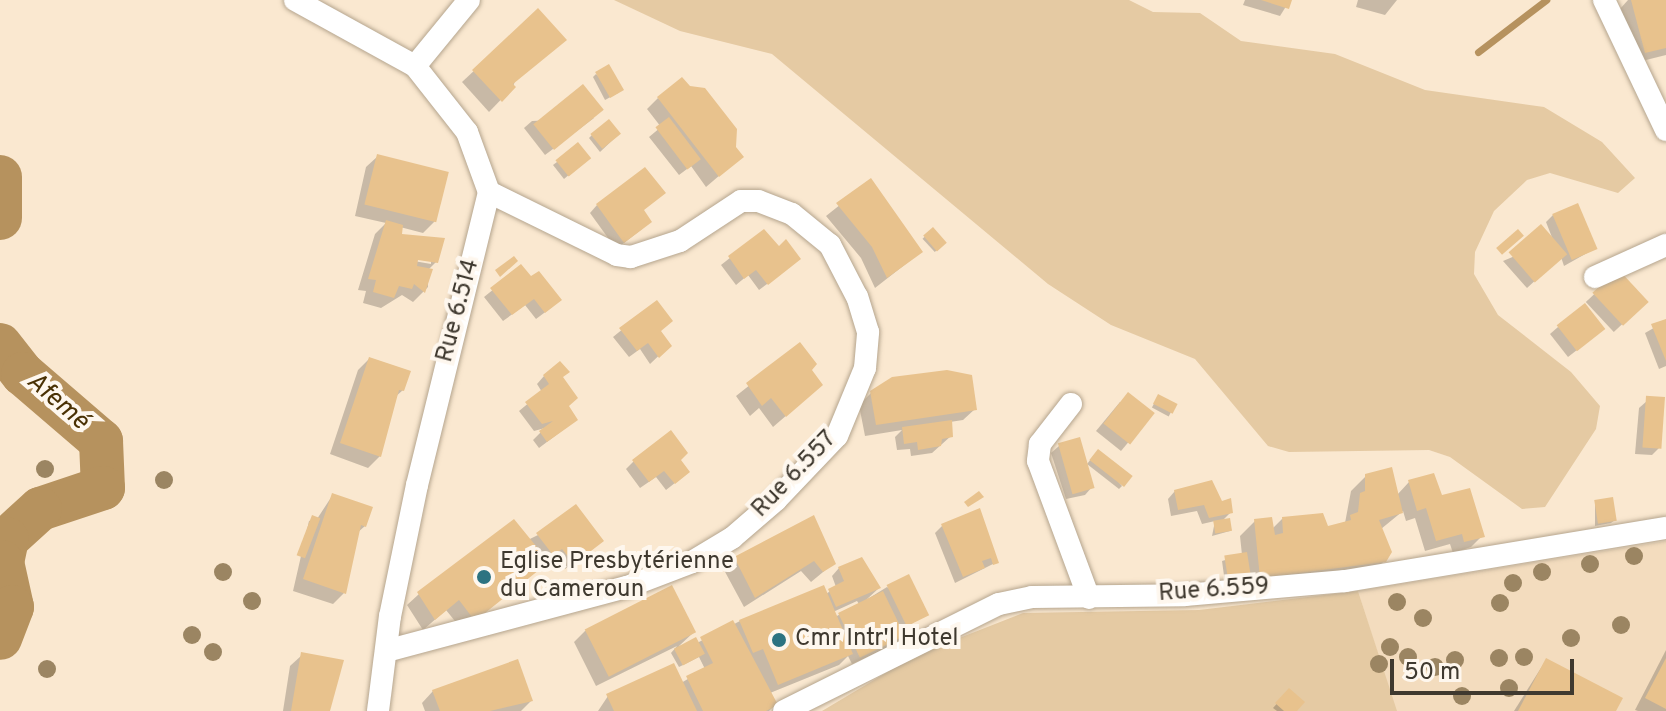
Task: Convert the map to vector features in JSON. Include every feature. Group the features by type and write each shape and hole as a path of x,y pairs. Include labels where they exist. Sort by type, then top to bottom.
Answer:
{"street":[{"path":"295,0 415,66 467,132 489,192"},
{"path":"415,66 469,0"},
{"path":"1604,0 1666,130"},
{"name":"Rue 6.514","path":"378,711 417,485 489,192"},
{"name":"Rue 6.557","path":"386,651 627,587 692,562 732,538 776,500 837,436 865,368 868,332 857,297 830,245 792,214 758,201 741,201 680,241 631,257 617,255 489,192"},
{"path":"1595,277 1666,245"},
{"path":"1071,404 1040,444 1038,461 1089,598"},
{"name":"Rue 6.559","path":"784,711 999,604 1032,597 1089,598 1345,581 1666,528"}],"shaded area":[{"path":"614,0 1129,0 1153,12 1200,13 1241,41 1335,54 1425,90 1544,107 1602,142 1635,178 1618,193 1550,173 1527,180 1494,211 1475,252 1474,274 1498,315 1571,372 1600,406 1596,429 1545,507 1522,509 1450,457 1429,450 1289,452 1268,446 1195,359 1111,325 1048,284 772,54 680,31"},
{"path":"1666,541 1666,711 1396,711 1358,591"},
{"path":"1358,591 1397,711 822,711 916,655 1023,613 1199,610"}],"building":[{"path":"1261,0 1292,0 1289,9"},
{"path":"1631,0 1666,0 1666,48 1645,53"},
{"path":"538,8 567,40 513,84 516,87 502,102 472,70"},
{"path":"609,64 624,90 610,98 595,72"},
{"path":"682,77 690,86 705,88 737,129 736,147 744,157 719,177 657,97"},
{"path":"583,84 604,110 554,150 533,124"},
{"path":"669,117 701,159 687,170 655,127"},
{"path":"609,119 621,134 602,149 590,134"},
{"path":"578,142 591,158 569,177 555,160"},
{"path":"377,154 449,172 436,222 364,204"},
{"path":"645,167 666,193 644,210 652,222 624,243 596,204"},
{"path":"871,178 923,252 887,278 872,247 836,203"},
{"path":"1578,203 1598,249 1572,260 1552,214"},
{"path":"386,220 403,225 402,234 445,238 438,263 418,260 417,266 433,269 425,293 414,284 412,289 399,286 394,298 373,292 376,280 368,279"},
{"path":"1541,224 1567,254 1535,282 1509,252"},
{"path":"933,227 947,243 937,251 923,236"},
{"path":"764,229 779,246 786,239 801,259 768,285 756,270 744,279 728,256"},
{"path":"1518,229 1524,236 1502,255 1496,248"},
{"path":"514,256 518,261 500,277 495,270"},
{"path":"521,264 531,276 539,271 562,300 545,313 534,299 512,315 490,288"},
{"path":"1618,269 1649,302 1623,326 1592,293"},
{"path":"657,300 673,321 661,331 672,346 659,358 648,343 637,351 619,328"},
{"path":"1585,303 1605,329 1577,351 1557,325"},
{"path":"1666,319 1666,361 1651,324"},
{"path":"800,342 817,364 812,370 823,385 786,417 771,398 762,406 746,383"},
{"path":"369,357 411,371 404,391 399,390 381,457 340,443"},
{"path":"560,361 570,372 563,377 578,398 569,406 578,420 547,442 539,431 553,421 542,424 525,402 549,384 543,375"},
{"path":"947,370 972,375 977,410 876,425 870,391 892,377"},
{"path":"1128,392 1155,413 1130,444 1103,424"},
{"path":"1158,394 1178,404 1173,414 1153,404"},
{"path":"1646,396 1665,397 1661,449 1642,448"},
{"path":"952,420 953,437 942,439 941,446 918,450 917,442 904,444 902,427"},
{"path":"671,430 688,453 681,460 690,472 675,484 664,471 649,482 632,460"},
{"path":"1080,437 1095,488 1072,494 1058,443"},
{"path":"1098,449 1133,476 1124,487 1089,460"},
{"path":"1392,467 1403,513 1379,520 1392,552 1386,562 1260,578 1254,519 1272,517 1275,535 1283,533 1282,517 1323,513 1328,526 1351,520 1350,515 1358,512 1360,493 1365,491 1365,474"},
{"path":"1434,473 1442,495 1470,488 1485,537 1464,542 1462,534 1436,541 1426,508 1417,511 1408,480"},
{"path":"1212,480 1222,501 1231,498 1233,513 1209,518 1204,505 1178,510 1174,490"},
{"path":"979,491 984,497 968,507 964,502"},
{"path":"332,493 373,507 366,527 361,525 346,594 303,579"},
{"path":"1613,497 1617,521 1598,524 1594,500"},
{"path":"576,504 604,541 574,564 562,549 553,555 536,533"},
{"path":"980,508 999,563 993,565 991,558 982,561 985,568 963,577 941,524"},
{"path":"312,515 320,518 305,558 297,555"},
{"path":"814,515 836,564 823,572 814,561 755,598 734,557"},
{"path":"1230,518 1232,531 1215,533 1213,521"},
{"name":"Eglise Presbytérienne du Cameroun","path":"514,519 549,562 475,621 459,600 435,620 417,592"},
{"path":"1247,552 1251,577 1228,580 1224,556"},
{"path":"862,557 881,588 836,607 828,589 844,581 838,567"},
{"path":"909,574 929,615 907,626 887,585"},
{"path":"672,585 696,632 609,677 585,629"},
{"path":"824,585 853,654 778,685 763,649 753,653 739,620"},
{"path":"883,591 905,636 860,658 838,613"},
{"path":"733,620 778,705 766,711 703,711 686,676 713,663 700,637"},
{"path":"696,637 705,654 683,666 674,649"},
{"path":"301,652 344,660 330,711 291,711"},
{"path":"1546,658 1623,698 1616,711 1518,711"},
{"path":"1666,658 1666,709 1645,698"},
{"path":"518,659 533,701 490,711 440,711 432,690"},
{"path":"674,663 697,711 614,711 606,694"},
{"path":"1289,688 1305,702 1297,711 1284,711 1275,703"}],"waterway":[{"path":"1478,52 1546,0"},
{"name":"Afemé","path":"0,177 0,218"},
{"name":"Afemé","path":"0,345 23,374 101,441 103,488 40,509 7,539 2,562 12,607 0,638"}],"place":[{"name":"Eglise Presbytérienne du Cameroun","path":"484,577"},
{"name":"Cmr Intr'l Hotel","path":"779,640"}]}
